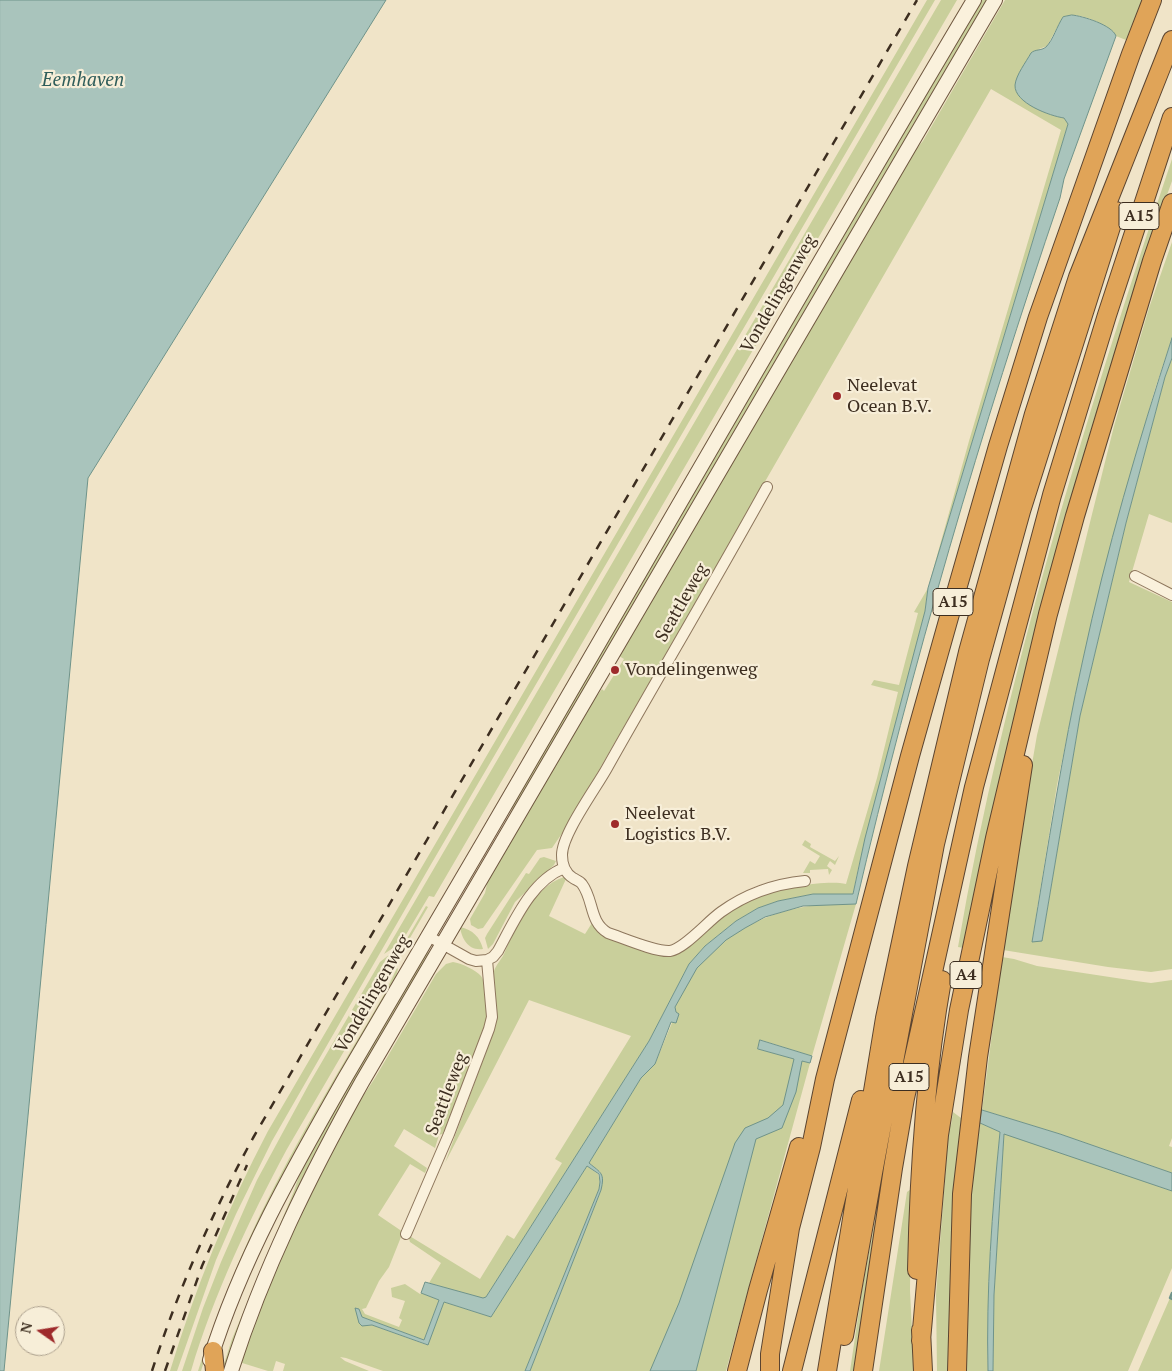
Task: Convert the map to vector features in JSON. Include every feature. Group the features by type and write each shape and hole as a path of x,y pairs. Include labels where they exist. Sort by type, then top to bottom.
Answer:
{"highway":[{"name":"A15","path":"770,1371 770,1354 790,1228 828,1070 910,756 998,446 1041,308 1152,0"},
{"name":"A15","path":"827,1371 885,1018 917,866 966,662 1034,414 1078,277 1171,44"},
{"name":"A15","path":"839,1371 874,1164 935,844 980,659 1021,511 1093,280 1171,44"},
{"name":"A15","path":"863,1371 893,1168 907,1090 974,787 1052,495 1107,315 1172,117"},
{"name":"A15","path":"957,1371 962,1194 978,1057 1008,850 1048,614 1116,374 1172,203"},
{"name":"A4","path":"922,1342 939,1135 959,1010 994,838 1048,614"},
{"name":"A4","path":"923,1371 916,1283 918,1198 923,1129 931,1053 974,787"},
{"name":"A15","path":"792,1371 864,1088 885,1018"},
{"name":"A15","path":"737,1371 802,1137 828,1070"},
{"path":"212,1352 215,1371"}],"main road":[{"name":"Vondelingenweg","path":"206,1371 239,1282 259,1236 294,1166 846,216 974,0"},
{"name":"Vondelingenweg","path":"230,1371 256,1300 301,1197 357,1091 995,0"}],"street":[{"name":"Seattleweg","path":"564,868 562,855 568,833 767,487"},
{"path":"1135,576 1172,594"},
{"path":"428,936 469,959 476,961 487,960 498,951 531,895 547,878 564,868 568,874 583,884 597,924 602,930 662,951 676,950 722,911 752,894 764,888 805,881"},
{"name":"Seattleweg","path":"406,1234 449,1134 489,1029 492,1017 487,960"}],"green space":[{"path":"927,0 935,0 430,866 272,1141 216,1260 177,1371 170,1371 213,1249 239,1189 268,1131"},
{"path":"941,0 957,0 434,897 429,896 399,944 384,954"},
{"path":"981,0 988,0 473,882 471,881 510,814 521,786"},
{"path":"1005,0 1142,0 1126,40 1116,36 1100,23 1088,18 1075,15 1063,17 1047,46 1039,49 1021,98 1047,113 1064,118 1068,124 928,588 969,441 1061,130 991,89 565,829 552,848 537,850 483,928 478,929 471,925 470,919 485,893 489,875 583,715 602,689 604,691 624,659 619,656 628,636 906,161 923,141"},
{"path":"1172,159 1172,181 1153,234 1088,439 1029,659 964,948 958,947 977,847 1023,648 1079,451"},
{"path":"1172,242 1172,338 1155,389 1118,520 1083,659 1057,785 1032,941 1042,941 1080,716 1126,523 1165,377 1172,358 1172,523 1149,514 1129,582 1172,602 1172,969 1151,972 1003,950 1015,863 1037,735 1114,426 1149,308"},
{"path":"928,588 925,611 853,894 813,894 778,901 758,908 736,921 705,946 689,964 649,1041 486,1297 483,1299 429,1283 441,1263 410,1242 408,1235 480,1279 507,1235 514,1239 562,1163 555,1159 631,1036 529,1000 445,1163 496,1025 494,971 527,909 543,889 564,877 566,879 549,916 585,934 592,923 603,935 665,955 682,951 726,914 762,895 784,888 806,885 846,884 877,778 898,692 871,685 874,680 899,685 918,613 914,612"},
{"path":"805,840 811,844 810,847 835,861 839,856 835,865 830,861 827,866 832,870 829,875 828,869 810,870 810,873 803,873 810,861 815,864 820,856 802,845"},
{"path":"544,857 556,861 554,865 515,902 493,944 488,949 485,938 487,934 526,873 529,874 540,858"},
{"path":"826,904 856,904 812,1056 761,1040 758,1049 810,1063 726,1371 530,1371 601,1190 600,1172 589,1163 641,1078 655,1064 676,1013 675,1007 691,975 725,941 756,922 790,910"},
{"path":"426,906 428,907 287,1149 233,1258 210,1314 191,1371 182,1371 221,1262 257,1180 309,1084 380,962 405,942"},
{"path":"460,927 469,930 475,935 483,949 474,948 467,944 462,936"},
{"path":"433,950 352,1089 227,1365 225,1365 232,1339 294,1191 305,1157 426,953"},
{"path":"1002,957 1037,966 1136,981 1151,983 1172,980 1172,1138 1169,1146 1172,1147 1172,1173 1060,1134 982,1110"},
{"path":"453,962 476,971 481,976 487,998 486,1022 445,1133 439,1135 435,1148 404,1129 394,1146 427,1168 425,1173 410,1164 378,1215 403,1232 389,1267 379,1281 366,1308 362,1309 365,1314 399,1327 402,1320 399,1318 405,1301 392,1297 391,1288 405,1284 420,1294 439,1300 424,1340 362,1317 359,1309 356,1308 367,1326 372,1325 427,1345 444,1302 491,1317 587,1166 598,1174 599,1189 525,1371 383,1371 340,1357 369,1371 283,1371 285,1364 276,1361 273,1371 268,1371 239,1362 256,1315 293,1226 342,1128 375,1078 436,974 446,964"},
{"path":"397,968 394,984 214,1330 201,1371 198,1371 226,1292 260,1215 304,1131 385,993"},
{"path":"953,1112 961,1118 953,1371 937,1371 936,1295 949,1126 951,1125"},
{"path":"980,1123 1000,1132 990,1251 988,1371 966,1371 967,1215"},
{"path":"1004,1133 1172,1191 1172,1268 1128,1371 993,1371 994,1295"},
{"path":"885,1167 858,1371 850,1371 862,1290"},
{"path":"911,1189 910,1291 914,1371 879,1371 907,1192"},
{"path":"1172,1293 1172,1371 1138,1371 1170,1298"}],"water":[{"name":"Eemhaven","path":"0,0 386,0 88,478 4,1371 0,1371"},
{"path":"1072,15 1090,19 1103,25 1109,28 1116,36 1064,179 1060,198 949,548 900,725 856,904 803,906 765,917 726,940 697,968 675,1007 676,1012 679,1014 676,1023 671,1022 655,1064 641,1078 589,1163 601,1174 601,1190 530,1371 525,1371 599,1189 599,1174 587,1166 491,1317 444,1302 428,1345 372,1325 362,1326 359,1323 355,1308 359,1309 362,1317 424,1340 439,1300 421,1293 425,1282 483,1298 486,1297 649,1041 689,964 705,946 736,921 758,908 778,901 813,894 853,894 865,838 925,611 928,588 1068,124 1064,118 1050,115 1026,103 1016,92 1015,85 1019,73 1031,53 1046,47 1063,17"},
{"path":"1172,338 1172,358 1165,377 1126,523 1080,716 1042,941 1032,942 1075,694 1092,619 1123,497"},
{"path":"760,1040 812,1056 810,1063 802,1061 796,1092 782,1128 756,1139 696,1371 650,1371 679,1303 735,1143 745,1128 768,1118 783,1105 794,1059 758,1049"},
{"path":"982,1110 1060,1134 1172,1173 1172,1191 1004,1134 994,1295 993,1371 988,1371 988,1311 992,1222 1000,1132 980,1123"}],"waterway":[{"path":"1172,1293 1170,1298 1172,1299"}],"railway":[{"path":"152,1371 173,1311 197,1252 253,1138 917,0"},
{"path":"165,1371 202,1266 247,1165"}],"place":[{"name":"Neelevat Ocean B.V.","path":"837,396"},
{"name":"Vondelingenweg","path":"615,670"},
{"name":"Neelevat Logistics B.V.","path":"615,824"}]}
